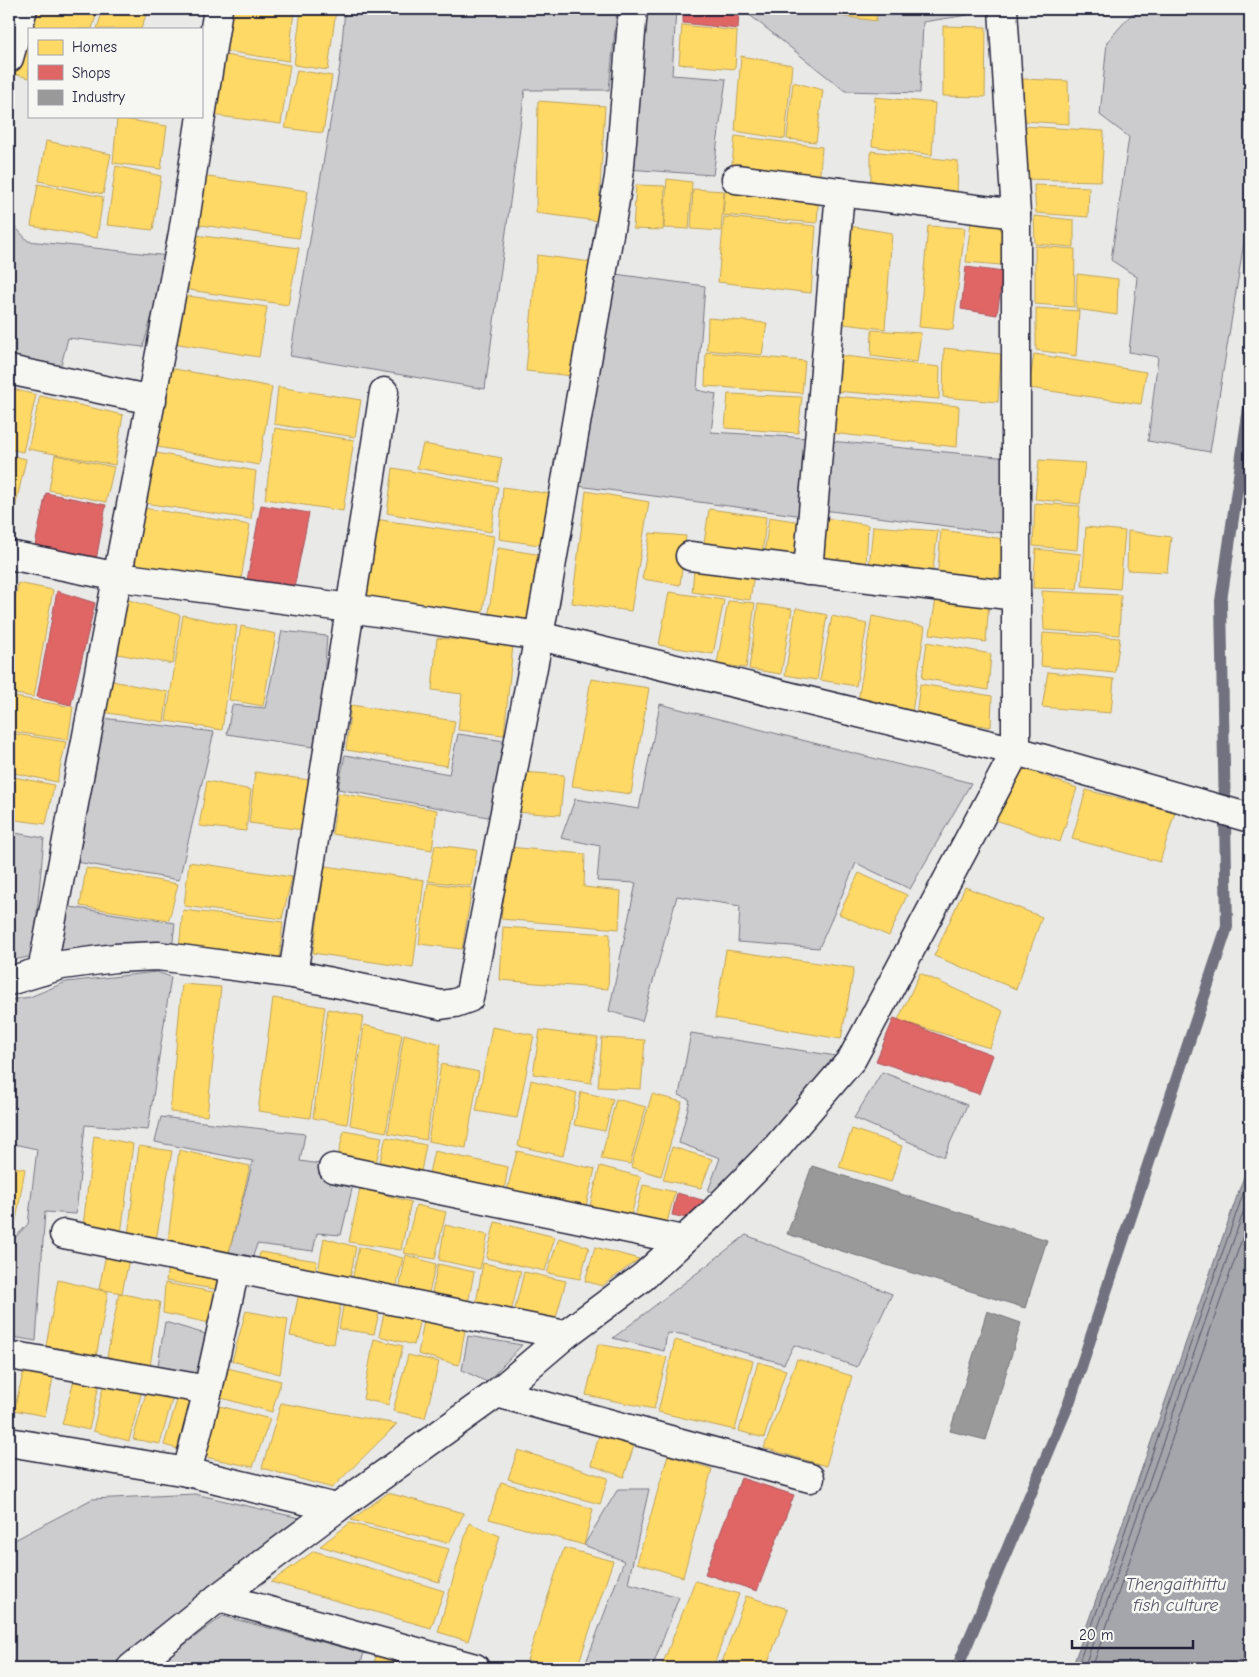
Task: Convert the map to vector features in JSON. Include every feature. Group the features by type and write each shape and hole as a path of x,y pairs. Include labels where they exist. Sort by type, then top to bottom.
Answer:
{"street":[{"path":"9,58 23,9"},
{"path":"202,110 218,9"},
{"path":"9,981 62,965 115,958 158,956 293,974 441,1006 455,1004 469,998 539,636 619,177 633,9"},
{"path":"131,1668 219,1597 337,1508 497,1393 565,1335 643,1276 711,1215 777,1147 852,1059 1016,752 1016,214 1003,9"},
{"path":"42,971 152,400 183,233 201,118"},
{"path":"736,179 1016,214"},
{"path":"808,570 840,192"},
{"path":"9,370 152,400"},
{"path":"293,974 384,392"},
{"path":"9,555 119,577 539,636 1016,752 1250,818"},
{"path":"690,556 1016,596"},
{"path":"333,1168 683,1240"},
{"path":"64,1234 565,1335"},
{"path":"187,1472 208,1390 235,1269"},
{"path":"21,1357 208,1390"},
{"path":"497,1393 810,1478"},
{"path":"9,1442 187,1472 337,1508"},
{"path":"219,1597 472,1668"}],"shaded area":[{"path":"345,9 617,9 609,90 525,90 485,389 290,356 340,65"},
{"path":"642,9 676,9 672,75 726,79 713,175 627,169"},
{"path":"742,9 967,9 968,15 923,22 920,93 845,91"},
{"path":"1136,9 1250,9 1250,205 1210,452 1148,441 1158,357 1129,352 1137,277 1111,260 1129,137 1100,115 1107,42"},
{"path":"9,220 28,241 169,256 143,347 68,338 60,369 9,359"},
{"path":"615,274 705,286 697,390 716,394 711,432 809,438 804,516 578,486"},
{"path":"830,441 1009,458 1009,534 823,510"},
{"path":"282,631 327,636 319,748 227,734 232,705 265,708"},
{"path":"660,704 971,783 910,889 856,863 819,948 738,942 740,906 677,896 642,1021 609,1011 636,883 597,881 600,846 561,838 575,799 639,809"},
{"path":"102,718 214,732 179,880 71,861"},
{"path":"458,734 505,741 493,818 338,789 345,755 449,774"},
{"path":"9,832 44,838 33,956 9,961"},
{"path":"64,906 175,923 172,950 53,958"},
{"path":"157,972 171,977 148,1130 85,1125 76,1214 45,1212 36,1341 12,1337 9,1358 9,1244 28,1224 37,1149 9,1143 9,1000 30,997 66,982"},
{"path":"691,1033 836,1056 806,1104 725,1193 708,1191 720,1158 679,1143 690,1100 679,1095"},
{"path":"882,1072 967,1105 944,1157 854,1118"},
{"path":"161,1117 305,1134 300,1161 327,1165 354,1181 341,1235 317,1233 313,1251 257,1244 251,1262 228,1256 253,1161 155,1142"},
{"path":"746,1235 892,1294 857,1367 794,1345 784,1364 681,1334 667,1333 664,1351 613,1338"},
{"path":"165,1322 212,1336 199,1378 157,1371"},
{"path":"468,1336 522,1345 487,1382 462,1370"},
{"path":"618,1489 649,1489 628,1583 679,1597 652,1668 584,1668 624,1561 584,1545"},
{"path":"195,1494 304,1519 118,1668 9,1668 9,1543 92,1499"},
{"path":"223,1616 364,1653 359,1668 153,1668"}],"water":[{"name":"Thengaithittu fish culture","path":"1250,1159 1250,1668 1072,1668"}],"building: Homes":[{"path":"35,9 98,9 92,28 29,28"},
{"path":"103,9 148,9 141,28 97,28"},
{"path":"226,9 294,9 289,61 219,50"},
{"path":"301,9 336,9 328,70 294,65"},
{"path":"835,9 877,9 876,21 834,15"},
{"path":"1020,9 1109,9 1110,15"},
{"path":"682,25 737,31 735,69 679,64"},
{"path":"943,26 986,27 985,97 943,96"},
{"path":"28,32 28,78 14,74"},
{"path":"218,54 290,65 281,124 211,115"},
{"path":"741,56 792,65 785,139 735,131"},
{"path":"297,70 332,76 323,133 285,128"},
{"path":"1023,79 1068,81 1069,124 1024,121"},
{"path":"793,82 823,90 816,142 787,139"},
{"path":"875,97 935,103 932,155 872,146"},
{"path":"538,101 605,106 598,221 536,213"},
{"path":"117,118 167,126 161,169 113,163"},
{"path":"1023,126 1104,131 1101,181 1024,179"},
{"path":"735,136 822,147 819,186 731,174"},
{"path":"46,141 111,154 103,194 39,181"},
{"path":"871,151 958,161 957,200 871,189"},
{"path":"116,166 161,176 153,230 107,225"},
{"path":"201,176 308,191 299,238 193,224"},
{"path":"667,179 692,182 689,229 664,228"},
{"path":"726,180 819,192 817,223 723,215"},
{"path":"38,184 103,197 97,238 31,226"},
{"path":"636,185 665,186 663,230 633,229"},
{"path":"1034,185 1089,187 1088,217 1036,213"},
{"path":"693,189 724,191 721,231 691,229"},
{"path":"1034,216 1074,220 1074,247 1035,244"},
{"path":"724,217 816,226 811,293 718,282"},
{"path":"971,221 1006,225 1001,265 966,262"},
{"path":"843,225 892,233 885,329 836,323"},
{"path":"928,226 965,228 953,330 919,327"},
{"path":"194,235 299,248 288,305 183,289"},
{"path":"1035,246 1075,249 1074,307 1035,304"},
{"path":"537,255 599,263 582,377 526,371"},
{"path":"1077,274 1118,279 1117,315 1076,309"},
{"path":"181,295 267,307 259,357 173,343"},
{"path":"1036,308 1079,311 1076,356 1036,350"},
{"path":"708,318 767,323 762,355 707,350"},
{"path":"872,330 921,333 917,362 871,356"},
{"path":"944,348 1001,354 998,402 943,397"},
{"path":"706,352 805,361 802,393 705,386"},
{"path":"1034,354 1146,372 1141,404 1029,388"},
{"path":"835,355 940,367 939,399 833,391"},
{"path":"164,367 272,387 259,465 152,446"},
{"path":"278,387 361,400 355,437 274,424"},
{"path":"9,388 36,395 23,452 9,449"},
{"path":"728,394 802,397 798,433 725,428"},
{"path":"40,396 123,415 115,465 28,449"},
{"path":"833,396 959,406 957,447 831,433"},
{"path":"275,428 354,440 343,511 265,499"},
{"path":"423,444 502,458 497,482 417,468"},
{"path":"151,452 256,471 251,519 144,503"},
{"path":"9,455 26,459 9,535"},
{"path":"55,455 114,467 106,502 49,490"},
{"path":"1039,460 1085,463 1080,504 1035,499"},
{"path":"393,468 498,487 491,532 387,513"},
{"path":"503,487 558,495 546,546 499,539"},
{"path":"586,491 649,502 631,611 572,603"},
{"path":"1035,503 1080,506 1077,550 1033,546"},
{"path":"143,508 250,525 241,579 132,567"},
{"path":"709,509 766,517 762,556 703,550"},
{"path":"769,517 801,522 797,561 764,557"},
{"path":"820,517 868,525 866,565 815,559"},
{"path":"374,519 494,536 482,617 361,599"},
{"path":"873,526 938,531 932,576 869,568"},
{"path":"1086,527 1125,531 1120,589 1082,586"},
{"path":"941,530 1004,539 998,587 937,580"},
{"path":"1128,531 1171,537 1167,572 1127,570"},
{"path":"650,533 686,536 680,585 642,579"},
{"path":"498,548 542,555 534,624 488,619"},
{"path":"1036,549 1081,554 1077,589 1033,588"},
{"path":"695,559 755,567 750,600 692,592"},
{"path":"18,583 53,590 34,697 9,693 9,632"},
{"path":"1042,591 1121,595 1119,635 1044,630"},
{"path":"669,592 724,600 713,654 659,645"},
{"path":"937,593 989,600 986,642 930,634"},
{"path":"122,598 180,615 173,664 112,653"},
{"path":"728,601 755,603 746,668 717,664"},
{"path":"758,604 792,609 781,674 749,669"},
{"path":"796,608 827,615 817,680 785,675"},
{"path":"183,615 237,626 222,730 166,721"},
{"path":"832,616 867,624 856,686 820,680"},
{"path":"872,616 925,627 912,712 858,701"},
{"path":"241,626 276,634 263,706 229,700"},
{"path":"1043,633 1120,638 1115,673 1041,666"},
{"path":"437,638 513,645 504,735 458,730 462,694 432,690"},
{"path":"927,642 991,654 988,690 922,678"},
{"path":"1048,672 1114,679 1111,713 1042,707"},
{"path":"591,679 649,688 631,794 572,786"},
{"path":"107,680 168,692 164,722 102,712"},
{"path":"920,684 992,696 991,727 916,715"},
{"path":"9,696 73,707 68,740 9,731"},
{"path":"351,705 455,721 447,766 346,750"},
{"path":"9,733 66,742 57,782 9,772"},
{"path":"1017,766 1077,788 1060,842 993,819"},
{"path":"255,772 309,780 303,830 249,823"},
{"path":"521,772 564,775 560,815 516,812"},
{"path":"9,776 54,785 46,824 9,819"},
{"path":"207,781 251,790 246,831 199,826"},
{"path":"1086,790 1175,812 1160,862 1072,839"},
{"path":"338,793 437,810 432,850 332,834"},
{"path":"435,845 477,850 471,886 428,881"},
{"path":"508,847 585,854 584,887 621,891 619,929 501,919"},
{"path":"189,862 292,877 282,919 184,906"},
{"path":"325,866 424,880 413,968 313,953"},
{"path":"86,868 178,884 169,920 80,906"},
{"path":"859,873 907,895 889,936 839,914"},
{"path":"428,883 472,888 462,949 419,944"},
{"path":"965,887 1042,917 1016,989 934,956"},
{"path":"183,910 283,922 279,961 179,948"},
{"path":"503,927 610,934 608,989 500,980"},
{"path":"726,950 854,968 841,1039 715,1018"},
{"path":"920,973 1003,1011 990,1048 898,1020"},
{"path":"182,984 221,987 207,1116 170,1112"},
{"path":"273,998 325,1007 310,1118 258,1111"},
{"path":"328,1009 363,1016 347,1124 313,1118"},
{"path":"364,1025 402,1034 386,1132 350,1125"},
{"path":"492,1027 534,1035 517,1118 476,1111"},
{"path":"540,1030 598,1038 591,1083 533,1074"},
{"path":"404,1034 441,1044 426,1140 388,1133"},
{"path":"602,1038 645,1040 641,1089 598,1087"},
{"path":"441,1064 479,1072 466,1148 428,1141"},
{"path":"531,1080 577,1093 563,1156 518,1146"},
{"path":"581,1092 613,1099 605,1131 574,1125"},
{"path":"652,1094 682,1102 661,1176 631,1167"},
{"path":"616,1099 646,1107 630,1164 601,1159"},
{"path":"852,1129 902,1146 891,1182 839,1167"},
{"path":"344,1130 382,1137 374,1171 336,1165"},
{"path":"94,1136 133,1144 121,1234 83,1226"},
{"path":"386,1137 426,1145 419,1182 377,1173"},
{"path":"139,1146 172,1151 156,1240 128,1235"},
{"path":"672,1147 712,1159 701,1188 663,1180"},
{"path":"179,1150 250,1166 228,1256 168,1240"},
{"path":"434,1151 508,1167 503,1197 427,1182"},
{"path":"517,1151 595,1169 584,1213 505,1198"},
{"path":"9,1166 25,1169 16,1221 9,1220"},
{"path":"600,1166 641,1177 629,1224 588,1214"},
{"path":"643,1185 675,1192 665,1230 633,1225"},
{"path":"360,1188 411,1202 401,1250 349,1242"},
{"path":"416,1205 446,1212 435,1259 404,1253"},
{"path":"495,1222 555,1237 545,1271 486,1258"},
{"path":"445,1225 488,1235 480,1269 439,1260"},
{"path":"324,1238 356,1247 349,1283 317,1278"},
{"path":"559,1238 589,1247 580,1279 547,1273"},
{"path":"108,1244 131,1250 122,1293 99,1289"},
{"path":"359,1247 403,1258 395,1294 351,1285"},
{"path":"595,1247 639,1259 602,1286 585,1281"},
{"path":"260,1252 317,1261 314,1278 257,1267"},
{"path":"406,1255 436,1264 427,1301 398,1295"},
{"path":"169,1257 224,1269 220,1290 166,1281"},
{"path":"483,1263 521,1271 510,1316 475,1309"},
{"path":"438,1264 474,1272 467,1309 430,1302"},
{"path":"524,1272 566,1281 554,1325 513,1317"},
{"path":"58,1280 108,1292 96,1357 46,1346"},
{"path":"165,1283 219,1293 214,1324 163,1313"},
{"path":"300,1288 342,1296 334,1344 290,1336"},
{"path":"119,1293 160,1302 150,1366 107,1357"},
{"path":"345,1296 381,1304 374,1334 339,1329"},
{"path":"386,1304 422,1310 414,1345 379,1336"},
{"path":"246,1311 288,1319 280,1374 232,1361"},
{"path":"425,1315 466,1324 459,1365 418,1354"},
{"path":"374,1339 403,1346 388,1405 363,1399"},
{"path":"675,1340 753,1361 735,1430 658,1412"},
{"path":"598,1344 667,1357 654,1409 586,1395"},
{"path":"408,1355 439,1362 425,1418 393,1411"},
{"path":"797,1359 852,1376 826,1466 764,1448"},
{"path":"26,1362 55,1369 45,1416 14,1410"},
{"path":"758,1362 786,1370 764,1438 739,1431"},
{"path":"223,1367 281,1381 272,1412 218,1397"},
{"path":"76,1373 101,1376 89,1430 62,1424"},
{"path":"105,1378 144,1383 129,1441 93,1431"},
{"path":"148,1386 174,1392 160,1444 133,1439"},
{"path":"179,1393 199,1395 185,1451 164,1445"},
{"path":"281,1403 397,1424 332,1488 262,1468"},
{"path":"212,1404 270,1419 253,1467 200,1456"},
{"path":"599,1435 634,1445 624,1477 591,1465"},
{"path":"518,1450 608,1478 600,1504 508,1479"},
{"path":"668,1455 712,1469 683,1577 637,1563"},
{"path":"501,1482 593,1509 584,1545 489,1519"},
{"path":"388,1493 464,1513 449,1543 351,1520"},
{"path":"350,1523 449,1549 439,1582 320,1546"},
{"path":"469,1523 500,1536 468,1641 438,1632"},
{"path":"564,1548 613,1561 577,1668 556,1668 527,1660"},
{"path":"314,1551 444,1591 431,1628 271,1582"},
{"path":"695,1581 739,1594 713,1668 661,1668"},
{"path":"746,1596 788,1609 766,1668 720,1668"},
{"path":"378,1651 443,1668 372,1668"}],"building: Shops":[{"path":"683,9 739,9 738,29 683,23"},
{"path":"966,267 1003,272 997,315 961,309"},
{"path":"46,493 106,505 95,566 33,555"},
{"path":"261,505 309,513 294,588 247,580"},
{"path":"57,591 95,603 71,705 37,697"},
{"path":"894,1018 993,1055 979,1094 876,1061"},
{"path":"677,1193 713,1203 696,1220 672,1215"},
{"path":"741,1478 794,1495 757,1591 705,1574"}],"building: Industry":[{"path":"812,1166 1047,1240 1025,1308 787,1234"},
{"path":"987,1311 1021,1323 986,1440 950,1431"}],"waterway":[{"path":"957,1668 1069,1403 1227,927 1221,601 1250,400"}]}
